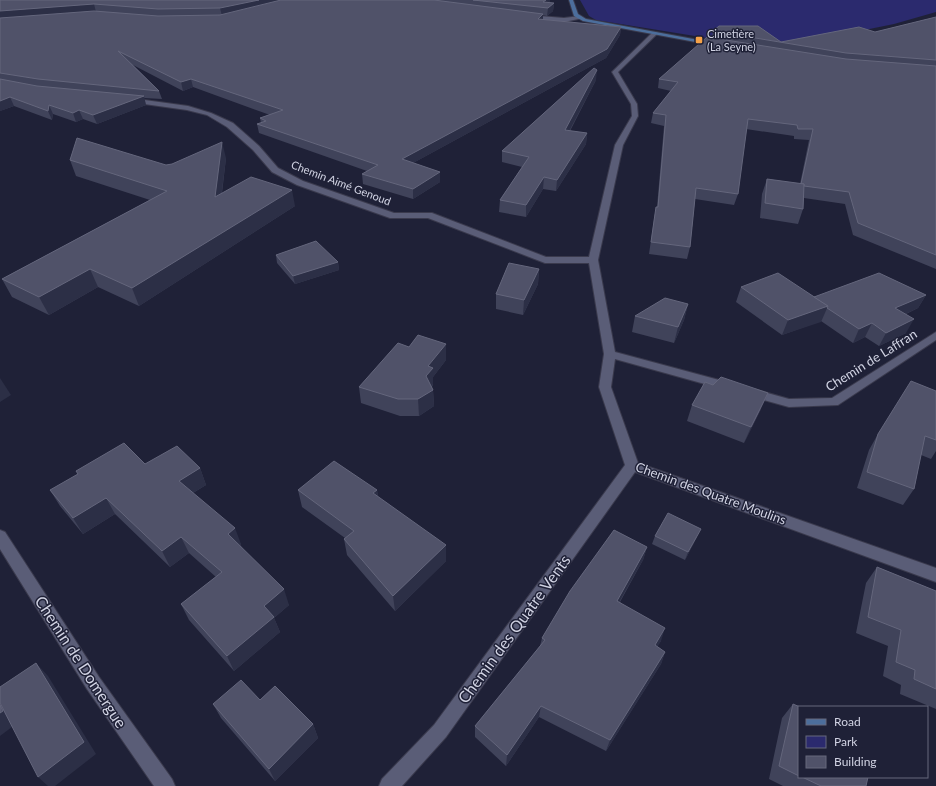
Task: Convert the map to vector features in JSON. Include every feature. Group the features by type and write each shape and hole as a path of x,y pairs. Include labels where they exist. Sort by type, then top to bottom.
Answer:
{"street":[{"path":"571,0 574,12 580,18"},
{"path":"518,16 547,20 580,18 594,23 722,45"},
{"name":"Chemin des Quatre Moulins","path":"655,33 616,72 634,104 635,116 619,145 593,260 610,354 605,387 632,466 936,575"},
{"name":"Chemin Aimé Genoud","path":"119,99 188,108 209,114 230,125 256,148 275,170 300,183 393,216 429,215 545,260 593,260"},
{"name":"Chemin de Laffran","path":"610,354 789,403 834,402 936,335"},
{"name":"Chemin des Quatre Vents","path":"389,786 440,732 632,466"},
{"name":"Chemin de Domergue","path":"0,536 93,683 165,786"}],"green space":[{"path":"580,0 936,0 936,12 894,24 776,48 596,20 589,16"}],"building":[{"path":"0,0 259,0 220,8 158,9 94,4 0,11"},
{"path":"281,0 434,0 543,14 538,19 621,27 607,49 402,159 440,172 413,189 362,174 378,165 257,124 266,121 260,118 283,110 191,79 181,82 118,51 159,91 38,79 0,73 0,18 94,11 158,16 220,15"},
{"path":"473,0 546,0 543,2 554,3 548,8"},
{"path":"936,17 936,60 846,53 713,31 719,26 758,26 781,42 859,27 875,32"},
{"path":"707,37 846,59 936,66 936,255 858,223 849,192 804,186 804,184 801,184 813,129 798,129 797,125 748,119 738,194 696,188 690,247 651,242 656,207 658,207 666,115 653,113 678,82 659,79"},
{"path":"594,68 597,70 565,130 587,133 557,180 544,177 526,205 500,200 529,157 502,151"},
{"path":"0,79 37,86 144,96 93,115 79,110 73,113 49,105 48,111 10,97 0,101"},
{"path":"77,138 166,165 172,164 222,142 215,197 251,177 292,190 132,288 90,269 39,297 2,279 167,191 70,160"},
{"path":"767,179 804,184 803,209 765,203"},
{"path":"316,241 338,262 293,276 276,255"},
{"path":"509,263 539,269 524,300 496,294"},
{"path":"778,273 828,306 788,320 741,287"},
{"path":"879,273 926,295 895,308 914,319 886,333 872,323 859,329 827,308 828,306 814,297"},
{"path":"665,298 688,304 678,327 635,316"},
{"path":"418,335 446,344 428,366 433,368 426,376 433,390 418,399 398,399 359,387 398,343 409,347"},
{"path":"721,377 768,393 751,427 692,405 705,382 713,385"},
{"path":"911,381 936,391 936,440 925,436 914,489 867,472 878,434"},
{"path":"124,443 145,464 177,446 200,468 179,481 235,528 228,534 284,589 264,606 274,617 227,656 181,604 222,572 181,537 162,551 106,498 73,518 50,490 78,474 76,471"},
{"path":"334,461 377,490 373,493 446,545 393,596 344,539 354,531 298,490"},
{"path":"668,513 701,529 688,552 655,536"},
{"path":"614,530 647,547 617,601 665,628 655,645 665,652 610,740 541,706 507,755 475,726 545,640 542,638 570,591"},
{"path":"877,567 936,591 936,689 914,679 915,670 896,662 901,630 868,617"},
{"path":"36,663 84,742 38,777 0,703 0,687"},
{"path":"241,680 260,700 275,686 313,724 269,769 213,704"},
{"path":"793,704 798,706 798,776 779,766"},
{"path":"0,705 3,711 0,713"},
{"path":"804,778 868,778 866,786 821,786"}],"place":[{"name":"Cimetière (La Seyne)","path":"699,40"}]}
